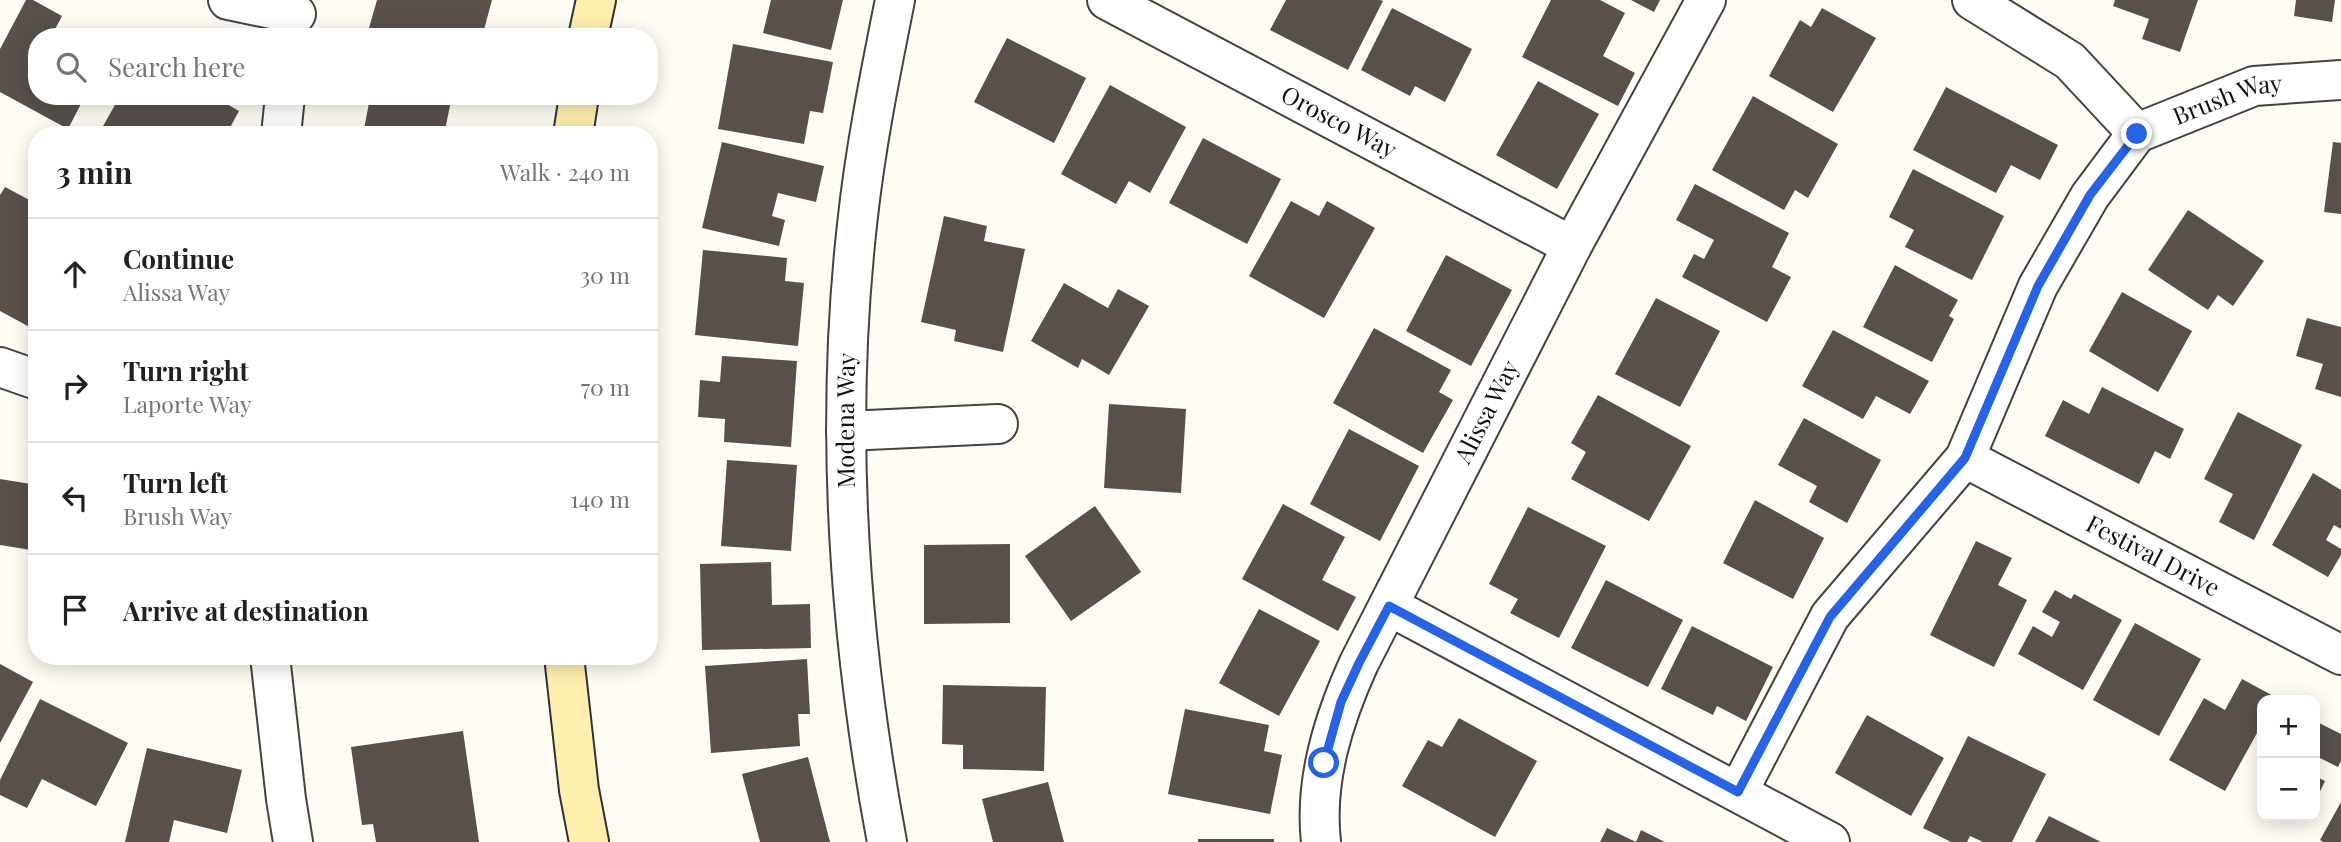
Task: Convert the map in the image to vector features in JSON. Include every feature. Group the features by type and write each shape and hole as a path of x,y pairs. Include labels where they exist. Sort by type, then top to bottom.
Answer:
{"main road":[{"path":"590,28 596,0"},
{"path":"574,126 578,105"},
{"path":"565,665 579,790 589,842"}],"street":[{"path":"228,0 296,17"},
{"name":"Modena Way","path":"887,842 873,765 854,623 846,432 849,328 857,226 870,124 895,0"},
{"name":"Orosco Way","path":"1107,0 1572,246"},
{"name":"Alissa Way","path":"1321,842 1319,826 1324,763 1341,702 1572,246 1706,0"},
{"path":"1738,792 1830,617 1965,458 2038,286 2090,195 2137,134 2070,61 1972,0"},
{"name":"Brush Way","path":"2137,134 2254,86 2341,80"},
{"path":"282,126 284,105"},
{"path":"0,367 28,377"},
{"path":"846,432 998,424"},
{"name":"Festival Drive","path":"1965,458 2341,655"},
{"path":"1389,606 1830,842"},
{"path":"271,665 293,842"}],"building":[{"path":"26,0 33,0 62,16 56,28 28,28 28,105 80,105 70,126 62,126 0,92 0,49"},
{"path":"377,0 492,0 484,28 369,28"},
{"path":"771,0 843,0 831,50 763,33"},
{"path":"1286,0 1383,1 1348,70 1270,30"},
{"path":"1551,0 1600,0 1625,13 1603,56 1635,73 1618,106 1522,57"},
{"path":"1631,0 1660,0 1654,12"},
{"path":"2115,0 2198,0 2180,52 2142,39 2149,19 2113,6"},
{"path":"2296,0 2335,0 2332,22 2294,16"},
{"path":"1392,8 1472,49 1445,102 1415,86 1410,96 1361,70"},
{"path":"1822,8 1876,38 1833,112 1769,76 1800,20 1811,27"},
{"path":"1007,38 1086,78 1054,143 974,102"},
{"path":"733,44 833,62 823,113 810,111 804,144 718,129"},
{"path":"1538,81 1599,114 1557,189 1496,155"},
{"path":"1110,85 1186,127 1150,193 1129,181 1116,204 1061,174"},
{"path":"1946,87 2058,145 2040,180 2011,165 1996,193 1913,150"},
{"path":"1753,96 1838,144 1808,198 1795,190 1784,210 1712,170"},
{"path":"115,105 229,105 239,111 231,126 103,126"},
{"path":"369,105 450,105 446,126 365,126"},
{"path":"1203,138 1281,179 1247,244 1169,203"},
{"path":"722,142 824,166 816,202 778,193 772,216 785,220 779,246 702,228"},
{"path":"2333,142 2341,143 2341,214 2324,212"},
{"path":"1913,169 2004,216 1972,280 1905,247 1914,230 1889,217"},
{"path":"1695,184 1789,233 1772,267 1791,277 1767,322 1682,277 1694,254 1704,259 1714,240 1676,220"},
{"path":"5,187 28,199 28,326 0,311 0,195"},
{"path":"1291,201 1319,216 1327,201 1375,228 1324,318 1249,276"},
{"path":"2188,210 2264,261 2233,306 2218,295 2208,310 2148,270"},
{"path":"944,216 987,226 984,241 1025,249 1003,352 954,341 956,330 921,322"},
{"path":"703,250 787,258 785,281 804,283 798,346 695,335"},
{"path":"1446,255 1512,290 1471,366 1406,331"},
{"path":"1895,265 1958,300 1949,316 1954,319 1932,362 1863,327"},
{"path":"1064,283 1108,308 1118,289 1149,306 1109,375 1082,359 1078,368 1031,341"},
{"path":"2122,292 2192,331 2158,392 2089,351"},
{"path":"1656,298 1720,331 1680,407 1615,374"},
{"path":"2307,318 2341,327 2341,397 2315,389 2323,364 2296,356"},
{"path":"1374,328 1451,370 1439,392 1453,400 1423,453 1333,403"},
{"path":"1833,330 1929,381 1910,414 1876,396 1863,419 1802,386"},
{"path":"722,356 797,361 791,447 724,442 725,419 698,417 700,380 720,382"},
{"path":"2102,387 2184,429 2170,459 2155,451 2139,484 2045,436 2063,400 2089,414"},
{"path":"1598,395 1691,446 1649,521 1571,479 1586,452 1571,443"},
{"path":"1109,404 1186,409 1181,493 1104,488"},
{"path":"2238,412 2302,445 2254,540 2219,522 2233,494 2204,479"},
{"path":"1804,418 1881,460 1847,523 1809,502 1817,486 1778,465"},
{"path":"1349,429 1419,466 1380,541 1310,504"},
{"path":"727,460 797,465 791,551 721,546"},
{"path":"2313,473 2341,490 2341,529 2334,525 2326,540 2341,549 2341,555 2328,577 2272,545"},
{"path":"0,479 28,484 28,550 0,545"},
{"path":"1755,500 1824,538 1793,599 1723,563"},
{"path":"1283,504 1345,537 1322,580 1356,597 1338,631 1242,579"},
{"path":"1095,506 1141,572 1071,621 1025,556"},
{"path":"1528,507 1606,546 1559,638 1510,613 1518,599 1489,584"},
{"path":"1976,541 2012,558 1998,585 2027,600 1994,667 1930,635"},
{"path":"1010,544 1010,623 924,624 924,545"},
{"path":"771,562 772,605 810,604 811,648 702,650 700,564"},
{"path":"1606,580 1683,620 1648,687 1571,648"},
{"path":"2055,590 2071,599 2074,594 2122,620 2083,690 2018,654 2033,626 2052,637 2060,622 2042,612"},
{"path":"1259,609 1320,641 1279,716 1219,683"},
{"path":"2135,623 2201,659 2159,736 2093,700"},
{"path":"1692,626 1773,667 1746,721 1717,706 1713,715 1661,689"},
{"path":"807,659 810,714 798,714 800,746 711,753 705,666"},
{"path":"0,664 33,682 0,743"},
{"path":"2242,679 2271,695 2257,695 2257,733 2225,791 2169,760 2204,698 2225,710"},
{"path":"943,685 1046,687 1044,771 963,769 963,745 942,744"},
{"path":"40,699 128,743 96,806 42,779 27,808 0,795 0,780"},
{"path":"1185,709 1269,725 1264,751 1282,755 1270,814 1168,794"},
{"path":"1867,715 1944,758 1911,816 1835,773"},
{"path":"1459,718 1537,761 1495,837 1402,786 1428,740 1442,747"},
{"path":"2320,724 2341,734 2341,761 2338,767 2320,758"},
{"path":"463,731 479,842 376,842 373,824 362,825 351,747"},
{"path":"1968,736 2046,774 2012,842 1983,842 1970,836 1967,842 1951,842 1923,828"},
{"path":"147,748 242,770 227,833 174,820 169,842 125,842"},
{"path":"808,757 830,842 760,842 742,774"},
{"path":"2320,778 2325,781 2320,792"},
{"path":"1048,782 1064,842 993,842 982,799"},
{"path":"2341,802 2341,842 2323,842 2320,840"},
{"path":"2049,816 2101,842 2035,842"},
{"path":"1607,828 1636,842 1600,842"},
{"path":"1641,830 1665,842 1636,842"},
{"path":"1198,839 1274,839 1274,842 1198,842"}],"route":[{"path":"1324,763 1341,702 1389,606 1738,792 1830,617 1965,458 2038,286 2090,195 2137,134"}]}
